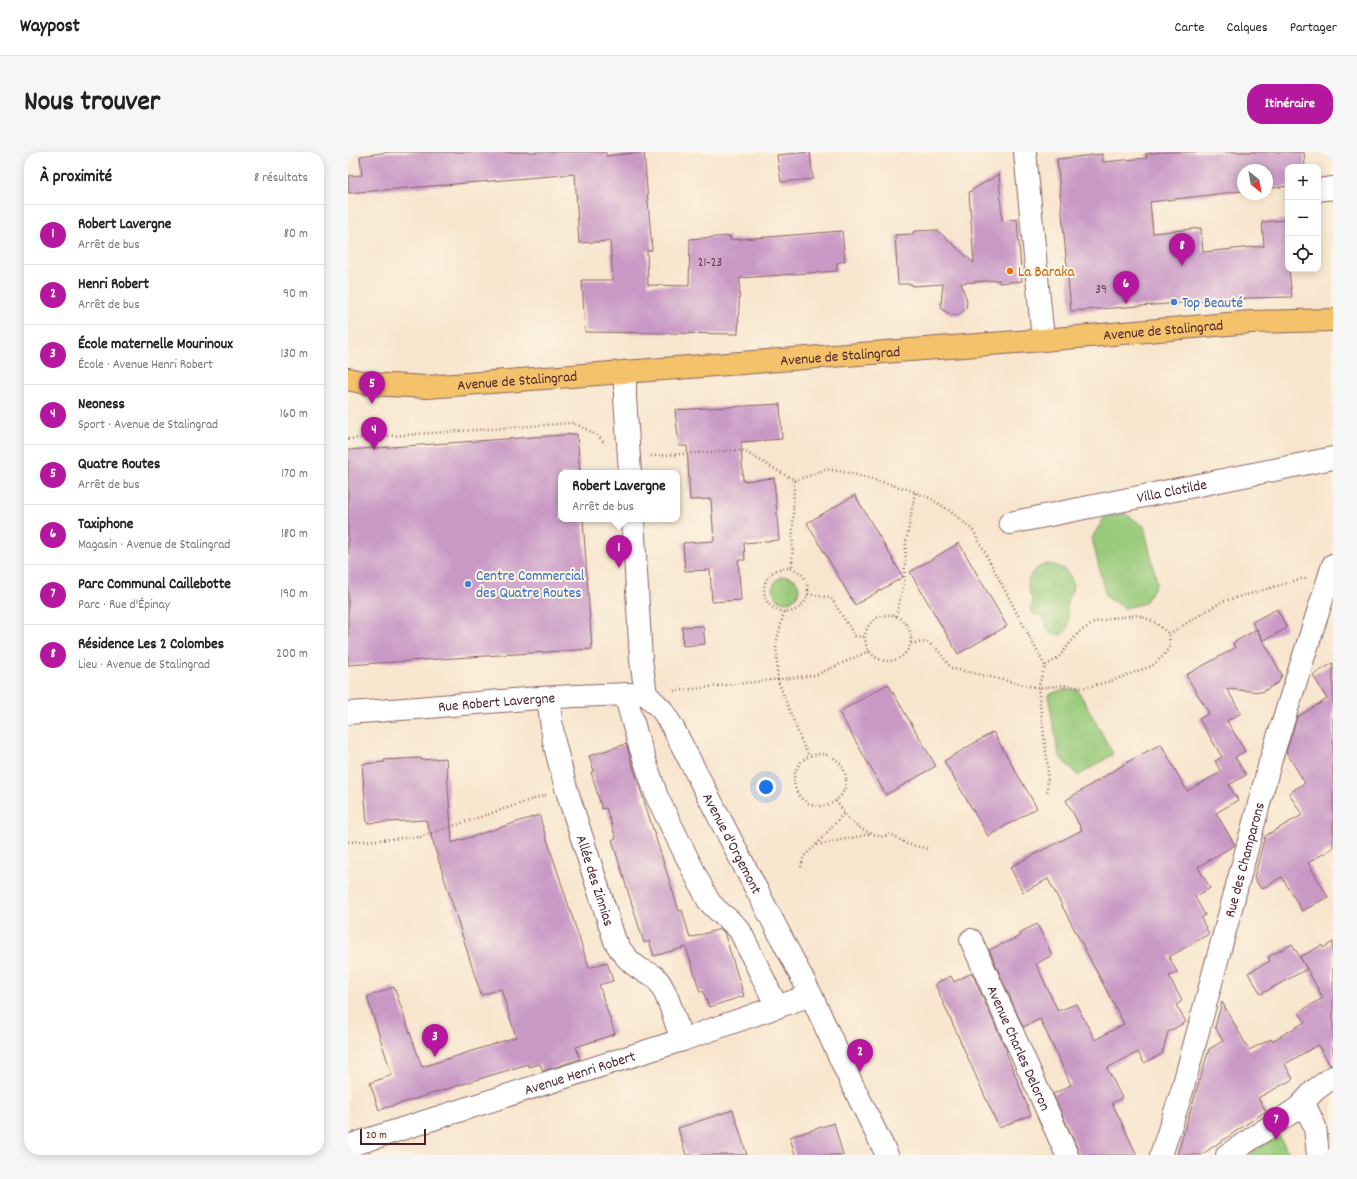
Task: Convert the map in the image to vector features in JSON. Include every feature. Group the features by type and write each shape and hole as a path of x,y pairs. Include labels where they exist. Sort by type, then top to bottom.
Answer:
{"main road":[{"name":"Avenue de Stalingrad","path":"348,379 370,384 427,387 1043,340 1252,322 1333,320"}],"street":[{"path":"1025,152 1043,340"},
{"path":"1321,190 1333,188"},
{"path":"625,372 629,465"},
{"name":"Villa Clotilde","path":"1010,524 1333,458"},
{"path":"633,522 641,660 635,694 638,740 657,797 708,900 718,912 734,924 740,931 777,1007"},
{"name":"Rue des Champarons","path":"1161,1155 1182,1091 1272,759 1331,571"},
{"path":"1322,598 1333,616"},
{"name":"Rue Robert Lavergne","path":"348,713 548,698 635,694"},
{"name":"Avenue d'Orgemont","path":"635,694 662,710 672,726 811,995 887,1155"},
{"name":"Allée des Zinnias","path":"548,698 554,742 566,788 615,941 620,951 629,960 657,979 663,990 682,1040"},
{"name":"Avenue Charles Deloron","path":"971,940 1067,1155"},
{"name":"Avenue Henri Robert","path":"348,1146 682,1040 811,995"},
{"path":"1227,1155 1298,1108 1315,1090 1333,1077"},
{"path":"1304,1103 1315,1127 1318,1155"}],"path":[{"path":"348,439 572,423 585,428 596,437 601,438 608,448 610,456 629,465 742,450 794,480 826,469 864,476 915,492 930,498 944,507 973,530 1046,666"},
{"path":"792,568 794,480"},
{"path":"896,616 904,583 906,543 915,492"},
{"path":"784,567 792,568 805,578 808,585 808,594 805,601 799,607 792,611 784,612 776,610 770,605 765,598 764,586 769,575 776,570 784,567"},
{"path":"1169,634 1221,602 1331,571"},
{"path":"808,594 831,598 855,636 864,637"},
{"path":"784,612 776,644 778,681 803,745 809,756"},
{"path":"885,614 896,616 905,622 911,632 911,643 907,652 899,658 890,661 880,660 871,655 866,647 864,637 867,626 875,618 885,614"},
{"path":"911,643 927,642 938,650 951,668 1038,688 1064,685 1083,688 1111,681 1152,666 1164,655 1170,646 1169,634 1154,622 1138,615 1095,622 1079,632 1058,658 1046,666 1038,688 1048,768 1047,793"},
{"path":"635,694 778,681 816,676 869,651"},
{"path":"827,754 837,760 844,769 846,781 840,797 825,806 813,805 803,800 796,790 794,779 795,773 800,763 809,756 827,754"},
{"path":"348,842 420,837 566,788"},
{"path":"836,800 848,820 863,830 881,836 891,834 907,844 928,849"},
{"path":"801,867 804,856 816,846 844,813"},
{"path":"816,846 872,834"}],"green space":[{"path":"1124,513 1144,526 1157,583 1145,603 1125,608 1106,597 1092,538 1104,518"},
{"path":"1048,564 1058,566 1070,575 1073,585 1067,602 1067,629 1060,635 1050,633 1043,618 1038,615 1034,615 1030,608 1033,605 1033,600 1029,591 1028,581 1035,570"},
{"path":"786,576 795,580 799,589 795,598 786,602 777,598 773,589 777,580"},
{"path":"1063,689 1078,690 1113,754 1078,776 1059,756 1048,695"},
{"path":"1278,1134 1290,1155 1248,1155"}],"building":[{"path":"389,152 606,152 606,156 644,152 652,250 647,251 648,285 689,286 690,239 730,236 730,240 842,231 845,261 837,263 837,271 740,278 738,334 585,332 582,280 613,280 610,241 579,243 575,174 348,193 348,176 362,175 360,156"},
{"path":"810,152 813,179 781,182 777,155"},
{"path":"1160,152 1304,152 1305,164 1285,164 1285,186 1273,188 1273,164 1237,164 1237,192 1150,202 1153,233 1201,228 1203,252 1264,246 1262,222 1285,220 1285,272 1289,272 1292,297 1250,298 1071,311 1057,159 1102,154 1103,162 1147,158 1146,154"},
{"path":"999,174 1002,221 1017,219 1022,281 999,283 999,280 961,283 967,301 966,308 960,315 951,315 942,309 943,284 912,286 912,284 898,284 895,235 913,234 914,231 937,230 974,263 969,192"},
{"path":"780,404 782,439 741,442 743,481 774,478 779,540 744,543 745,560 738,560 741,600 712,602 710,570 685,571 683,543 714,541 711,499 690,500 687,446 679,446 675,410"},
{"name":"Centre Commercial des Quatre Routes","path":"577,434 580,470 558,470 558,522 583,522 592,649 348,665 348,450"},
{"path":"855,495 903,577 855,605 807,523"},
{"path":"959,543 1007,626 958,654 910,572"},
{"path":"1277,609 1287,628 1263,641 1252,622"},
{"path":"703,626 705,644 683,646 682,627"},
{"path":"1257,629 1282,675 1279,682 1262,692 1227,689 1241,713 1227,721 1245,751 1235,757 1246,775 1229,785 1238,800 1216,813 1235,845 1198,867 1210,888 1195,897 1205,915 1201,918 1209,934 1169,957 1177,972 1169,976 1182,1001 1176,1005 1186,1022 1168,1032 1162,1054 1144,1063 1138,1052 1107,1068 1122,1098 1112,1103 1137,1155 1079,1155 1053,1094 1071,1085 1040,1019 1023,1027 989,950 1020,936 1019,933 1037,924 1052,955 1036,964 1058,1011 1076,1004 1095,1040 1124,1024 1048,879 1023,892 1010,867 1082,830 1066,800 1136,757 1161,744 1187,791 1221,772 1215,761 1222,757 1199,719 1209,713 1186,675 1235,648 1233,643"},
{"path":"1333,663 1333,848 1308,863 1328,897 1302,911 1282,877 1261,889 1254,878 1265,836 1302,815 1289,793 1305,783 1286,752 1297,717 1327,699 1313,675"},
{"path":"888,684 936,766 886,795 839,712"},
{"path":"993,732 1037,808 988,836 944,761"},
{"path":"626,744 679,911 682,910 690,938 720,929 724,932 744,996 709,1007 703,991 700,992 686,947 654,956 649,941 644,943 612,840 616,838 606,808 602,809 591,772 594,771 589,756"},
{"path":"421,758 421,760 446,758 452,843 539,815 589,968 607,962 613,981 599,985 615,1034 576,1047 580,1059 543,1071 540,1064 529,1067 528,1064 379,1110 370,1083 392,1075 367,997 394,987 422,1067 516,1037 501,989 481,995 426,820 367,823 362,764 385,762 384,760"},
{"path":"1333,942 1333,1065 1330,1065 1318,1045 1285,1064 1293,1079 1258,1098 1266,1111 1201,1155 1177,1155 1209,1049 1223,1041 1215,1027 1222,1002 1249,1050 1271,1039 1272,1041 1305,1022 1299,1012 1323,998 1300,957 1322,945 1323,948"},
{"path":"1292,944 1307,969 1261,994 1248,973 1270,961 1268,957"},
{"path":"972,973 1007,1052 1031,1115 999,1128 935,984 951,976 954,982"},
{"path":"733,1110 747,1155 686,1155 678,1128"},
{"path":"834,1123 843,1155 795,1155 790,1137"}],"place":[{"name":"Résidence Les 2 Colombes","path":"1182,266"},
{"name":"La Baraka","path":"1010,271"},
{"name":"Top Beauté","path":"1174,302"},
{"name":"Taxiphone","path":"1126,304"},
{"name":"Quatre Routes","path":"372,404"},
{"name":"Neoness","path":"374,450"},
{"name":"Robert Lavergne","path":"619,568"},
{"name":"Centre Commercial des Quatre Routes","path":"468,584"},
{"name":"École maternelle Mourinoux","path":"435,1057"},
{"name":"Henri Robert","path":"860,1072"},
{"name":"Parc Communal Caillebotte","path":"1276,1140"}]}
